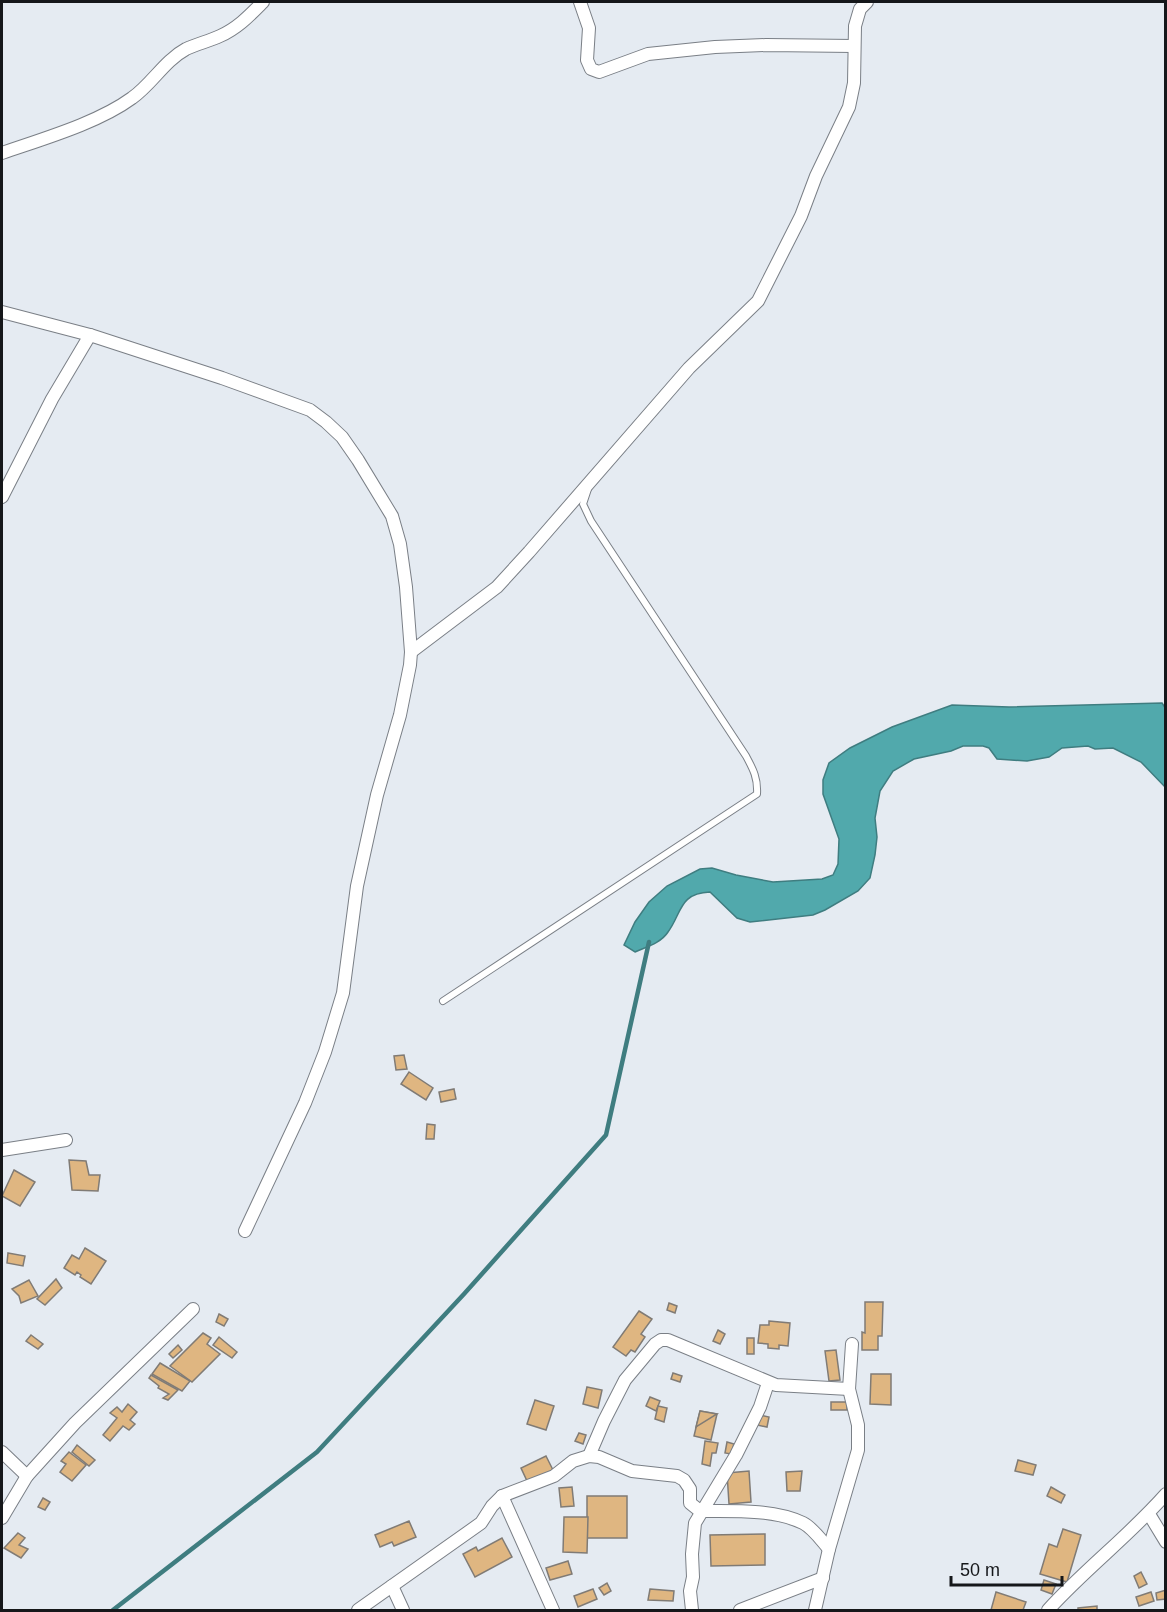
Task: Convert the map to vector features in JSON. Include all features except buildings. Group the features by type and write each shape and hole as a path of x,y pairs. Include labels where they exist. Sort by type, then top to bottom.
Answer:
{"street":[{"path":"2,153 60,133 122,106 172,59 242,23 263,2"},
{"path":"580,2 589,27 587,60 591,69 599,72 648,54 766,45 854,46"},
{"path":"411,652 497,586 689,368 758,301 801,216 816,176 849,107 854,83 855,26 860,9 867,2"},
{"path":"2,312 90,335 222,378 310,410 342,437 392,516 400,544 411,652 400,716 376,795 359,875 343,993 305,1102 245,1232"},
{"path":"2,497 52,399 90,335"},
{"path":"2,1150 66,1140"},
{"path":"2,1518 27,1476 75,1423 193,1309"},
{"path":"589,1456 625,1380 661,1340 668,1340 768,1383 849,1389"},
{"path":"816,1611 829,1549 858,1450 858,1425 849,1389 852,1344"},
{"path":"692,1611 690,1591 693,1577 692,1554 695,1523 700,1511 736,1455 760,1407 768,1383"},
{"path":"2,1452 27,1476"},
{"path":"358,1611 481,1523 502,1496 554,1476 573,1461 589,1456 599,1457 632,1471 677,1476 684,1480 690,1489 690,1503 700,1511 744,1511 786,1517 804,1523 829,1549"},
{"path":"1048,1611 1098,1560 1149,1514 1166,1494"},
{"path":"502,1496 552,1611"},
{"path":"1149,1514 1166,1542"},
{"path":"740,1611 823,1578"},
{"path":"392,1586 403,1611"}],"lane":[{"path":"443,1001 757,794 758,782 746,756 591,521 583,504 592,480"}],"water":[{"path":"1162,703 1166,709 1165,787 1141,762 1113,748 1095,749 1088,746 1062,748 1049,757 1027,761 997,759 989,748 963,746 914,759 893,771 880,791 875,818 877,837 875,855 870,878 858,891 813,915 750,922 737,918 710,892 700,893 687,900 668,932 657,942 635,952 624,945 635,922 649,902 667,886 700,869 712,868 773,882 822,879 833,875 838,864 839,839 823,794 823,780 829,763 850,748 892,727 952,705 1009,707"}],"waterway":[{"path":"113,1610 317,1452 464,1294 606,1135 649,942"}]}
